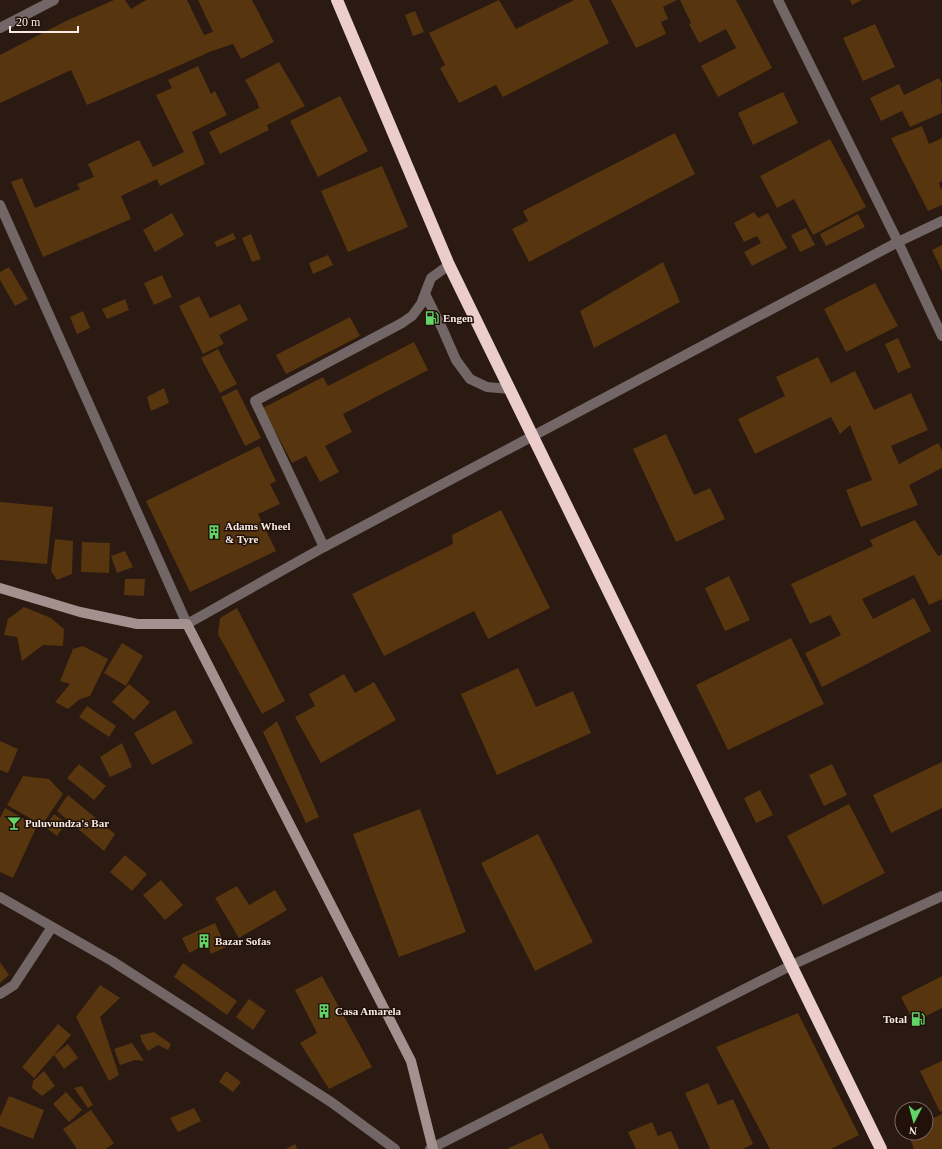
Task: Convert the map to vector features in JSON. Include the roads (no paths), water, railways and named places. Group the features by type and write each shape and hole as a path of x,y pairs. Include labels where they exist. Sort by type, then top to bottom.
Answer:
{"highway":[{"path":"337,0 449,265 881,1149"}],"street":[{"path":"0,28 54,0"},
{"path":"778,0 898,242 942,336"},
{"path":"0,205 187,624 411,1061 432,1148 792,965 942,896"},
{"path":"0,588 80,612 137,624 187,624 324,547 898,242 942,221"},
{"path":"324,547 255,402 402,323 412,316 421,304 431,278 449,265"},
{"path":"425,294 456,360 470,379 487,387 510,389"},
{"path":"0,897 112,960 331,1102 395,1149"},
{"path":"0,994 14,985 52,927"}],"place":[{"name":"Engen","path":"432,318"},
{"name":"Adams Wheel & Tyre","path":"214,532"},
{"name":"Puluvundza's Bar","path":"14,823"},
{"name":"Bazar Sofas","path":"204,941"},
{"name":"Casa Amarela","path":"324,1011"},
{"name":"Total","path":"918,1019"}]}
